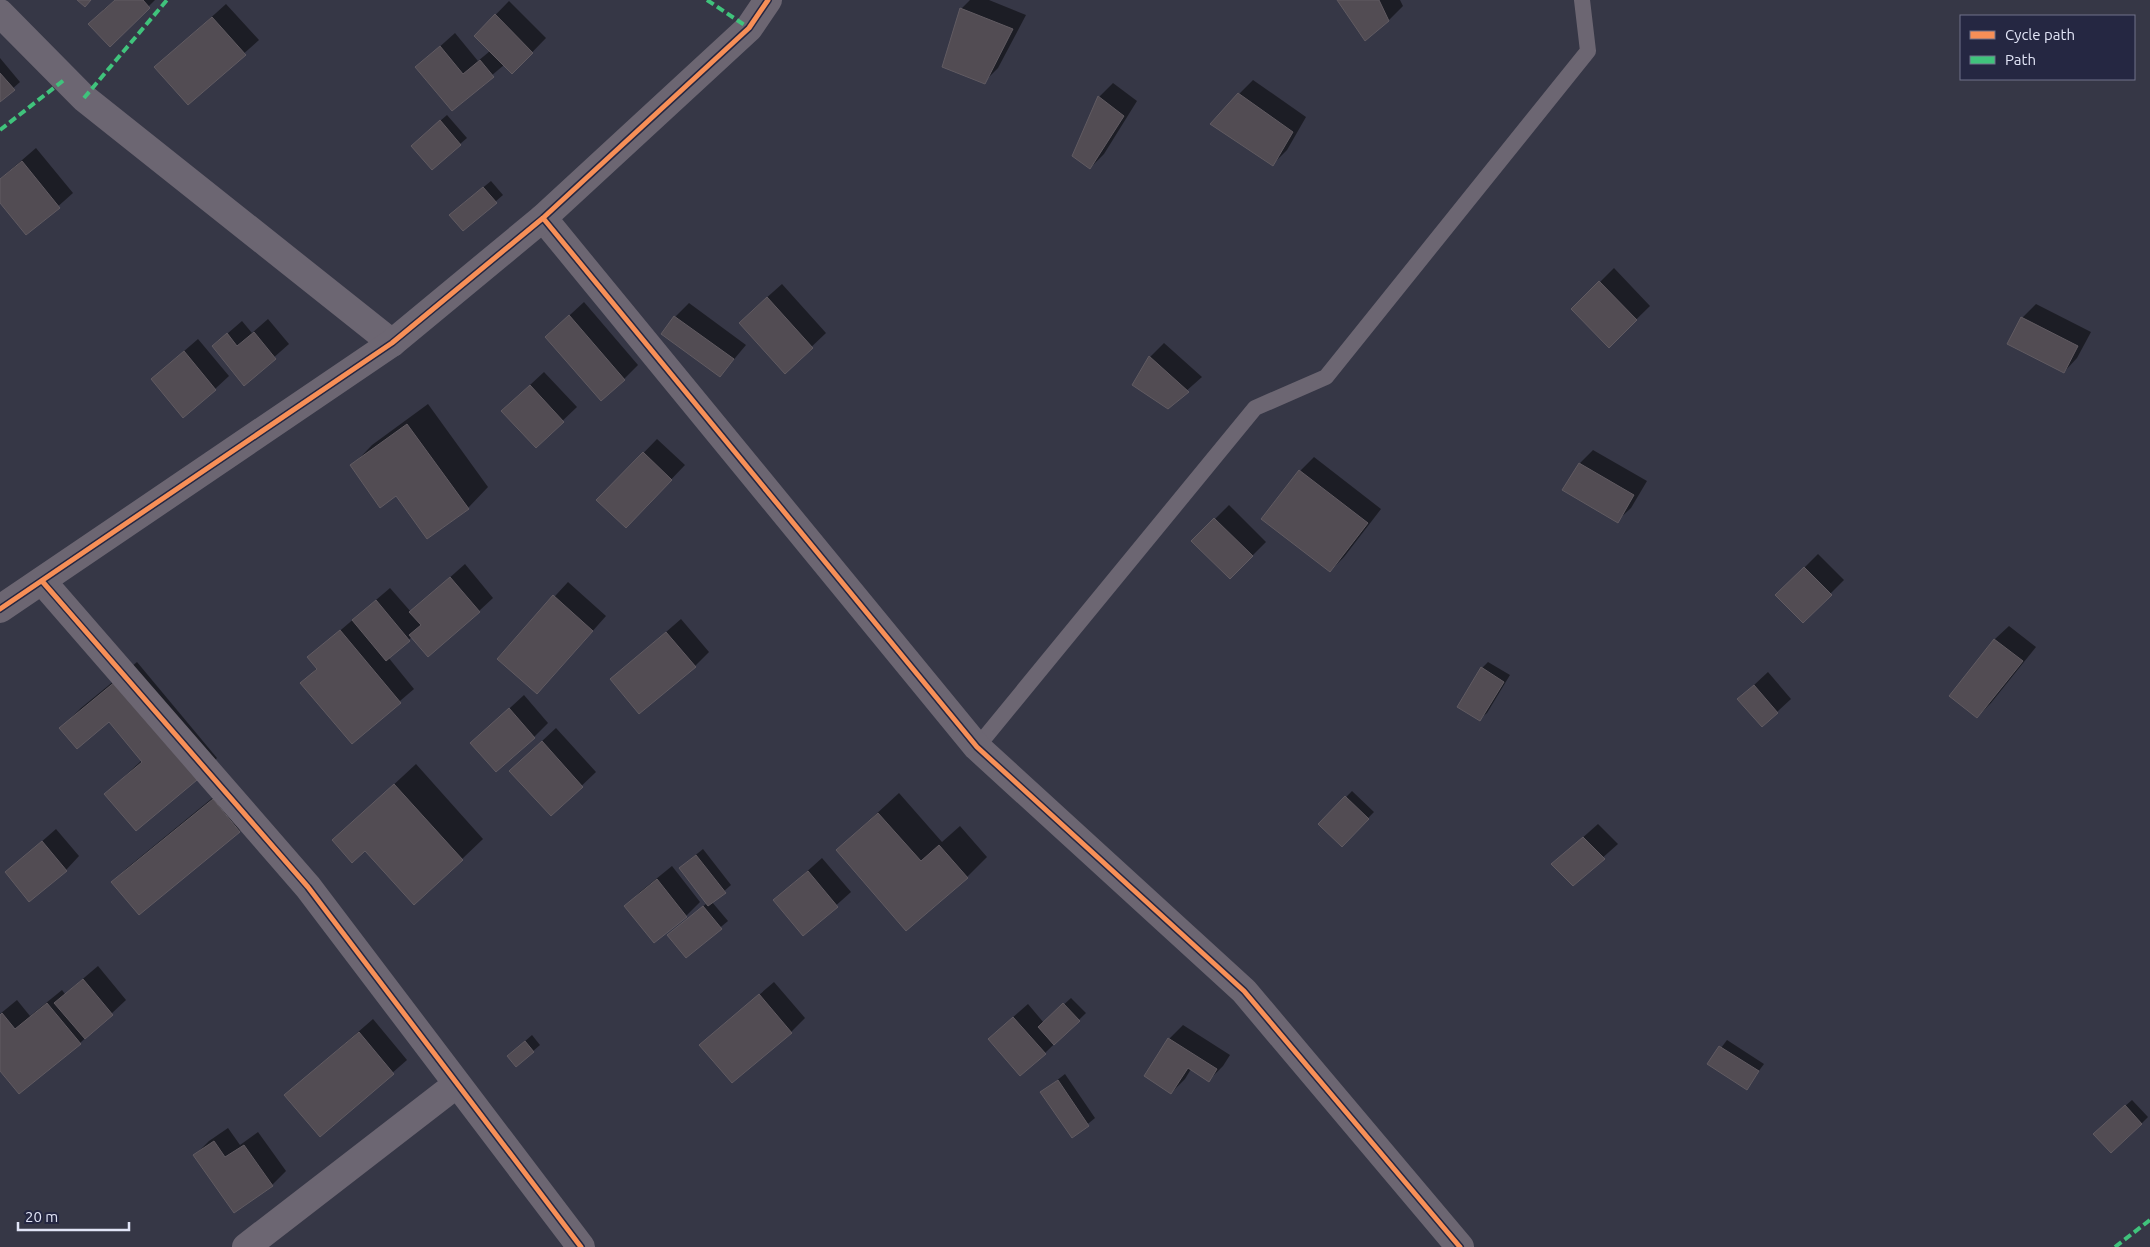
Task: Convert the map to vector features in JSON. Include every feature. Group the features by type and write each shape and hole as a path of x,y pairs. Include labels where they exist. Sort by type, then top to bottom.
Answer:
{"street":[{"path":"0,609 392,344 543,218 748,28 768,0"},
{"path":"0,12 84,98 392,344"},
{"path":"543,218 977,748 1244,991 1460,1247"},
{"path":"42,581 308,887 581,1247"},
{"path":"246,1247 457,1084"}],"lane":[{"path":"977,748 1255,408 1326,377 1588,51 1582,0"}],"building":[{"path":"77,0 91,0 85,7"},
{"path":"115,0 143,0 150,8 110,47 88,24"},
{"path":"1337,0 1379,0 1389,21 1365,41"},
{"path":"960,8 1013,29 985,84 942,67"},
{"path":"495,14 533,53 512,74 474,36"},
{"path":"212,17 246,55 188,105 154,67"},
{"path":"440,46 463,74 480,60 494,77 452,111 415,67"},
{"path":"0,73 15,90 0,102"},
{"path":"1238,93 1293,132 1273,166 1210,124"},
{"path":"1098,96 1124,116 1090,169 1072,156"},
{"path":"440,120 461,145 432,170 411,146"},
{"path":"22,161 60,208 26,235 0,203 0,179"},
{"path":"483,187 497,203 463,231 449,215"},
{"path":"1599,281 1637,320 1609,348 1571,309"},
{"path":"767,297 813,348 785,374 739,323"},
{"path":"569,315 625,380 601,401 545,337"},
{"path":"674,316 734,359 720,377 661,334"},
{"path":"2021,317 2078,346 2064,373 2007,344"},
{"path":"254,332 276,359 244,386 212,346 227,333 237,346"},
{"path":"184,351 216,390 183,418 151,379"},
{"path":"1149,356 1189,392 1168,409 1132,385"},
{"path":"530,385 564,422 536,448 501,411"},
{"path":"407,424 469,509 427,539 396,496 380,508 350,465"},
{"path":"643,452 672,480 626,528 596,500"},
{"path":"1579,463 1634,495 1618,523 1562,490"},
{"path":"1299,470 1368,523 1330,572 1261,519"},
{"path":"1214,518 1253,556 1230,579 1191,541"},
{"path":"1804,567 1832,595 1803,623 1775,595"},
{"path":"450,577 480,612 428,657 409,635 421,625 409,612"},
{"path":"553,595 593,631 537,694 497,659"},
{"path":"376,600 410,641 386,661 352,620"},
{"path":"340,630 401,703 352,744 300,683 317,669 307,657"},
{"path":"666,632 696,667 639,714 610,679"},
{"path":"1994,639 2023,661 1977,718 1949,696"},
{"path":"1481,667 1504,682 1480,721 1457,707"},
{"path":"116,681 197,780 136,831 104,794 142,762 109,722 77,749 59,728"},
{"path":"1754,685 1778,713 1762,727 1737,699"},
{"path":"509,708 535,738 496,772 470,743"},
{"path":"542,741 583,787 551,816 509,771"},
{"path":"394,784 463,860 414,905 365,851 352,863 332,840"},
{"path":"1345,796 1369,819 1342,847 1318,824"},
{"path":"213,799 240,832 139,915 111,882"},
{"path":"878,813 921,861 939,845 968,878 906,931 836,850"},
{"path":"1583,837 1605,859 1573,886 1551,864"},
{"path":"42,841 67,871 29,902 5,872"},
{"path":"696,855 726,893 708,906 679,868"},
{"path":"808,871 838,907 803,936 773,900"},
{"path":"657,879 687,917 654,943 624,906"},
{"path":"703,906 722,929 686,958 667,935"},
{"path":"83,979 113,1015 85,1039 54,1003"},
{"path":"759,994 792,1033 732,1083 699,1045"},
{"path":"47,1003 81,1044 19,1094 0,1071 0,1015 2,1013 15,1029"},
{"path":"1063,1003 1080,1021 1054,1045 1038,1027"},
{"path":"1013,1017 1046,1054 1020,1076 988,1039"},
{"path":"359,1032 394,1074 320,1137 284,1095"},
{"path":"1168,1038 1217,1069 1209,1082 1188,1068 1171,1094 1144,1076"},
{"path":"525,1041 534,1052 516,1067 507,1056"},
{"path":"1719,1046 1759,1071 1747,1090 1707,1064"},
{"path":"1058,1080 1089,1126 1072,1138 1040,1092"},
{"path":"2125,1105 2142,1124 2111,1153 2093,1134"},
{"path":"214,1141 225,1157 244,1145 273,1186 234,1213 193,1155"}],"marked path":[{"path":"84,98 167,0"},
{"path":"707,0 749,28"},
{"path":"0,130 64,80"},
{"path":"2115,1247 2150,1220"}],"cycle path":[{"path":"0,609 392,343 543,218 749,28 768,0"},
{"path":"543,218 977,747 1244,991 1460,1247"},
{"path":"42,581 308,887 581,1247"}]}
